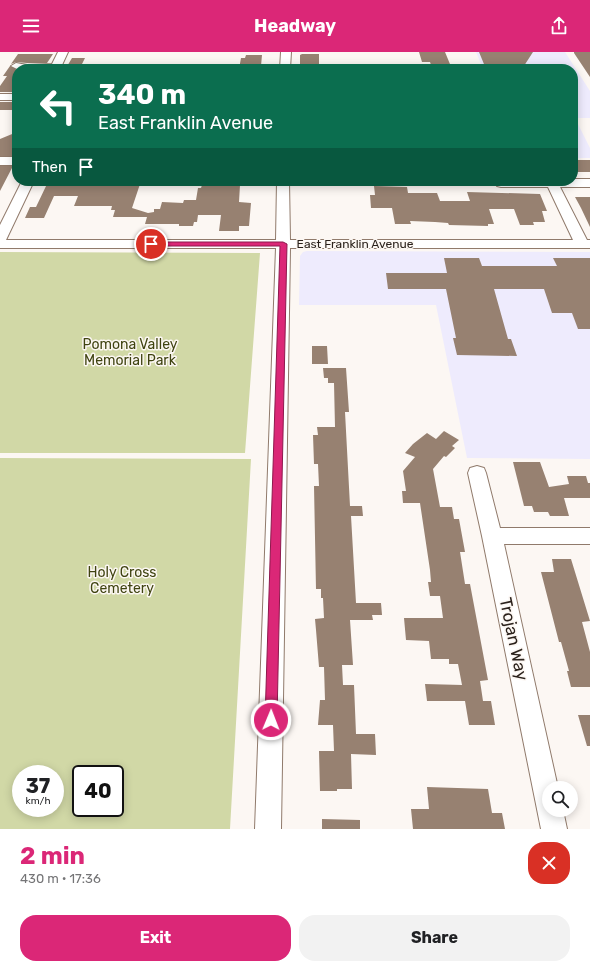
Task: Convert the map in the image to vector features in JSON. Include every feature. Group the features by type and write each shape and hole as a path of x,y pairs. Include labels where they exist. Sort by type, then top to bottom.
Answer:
{"street":[{"path":"58,64 63,52"},
{"path":"285,64 286,52"},
{"path":"0,97 12,97"},
{"path":"0,161 12,161"},
{"path":"578,183 590,183"},
{"path":"0,239 26,186"},
{"path":"268,829 283,244 283,186"},
{"path":"554,186 586,244"},
{"name":"East Franklin Avenue","path":"0,244 586,244"},
{"name":"Trojan Way","path":"477,473 492,536 544,781"},
{"path":"492,536 590,536"},
{"path":"551,817 554,829"}],"shaded area":[{"path":"476,52 565,52 573,64 481,64"},
{"path":"578,72 590,91 590,118 578,118"},
{"path":"578,124 590,148 590,158 578,158"},
{"path":"303,252 590,252 590,459 467,458 436,305 299,305 300,256"}],"green space":[{"name":"Pomona Valley Memorial Park","path":"0,252 260,253 245,453 0,453"},
{"name":"Holy Cross Cemetery","path":"0,458 251,459 230,829 0,829"}],"building":[{"path":"419,52 445,52 450,64 431,64 430,62 422,62"},
{"path":"479,52 533,52 525,64 484,64"},
{"path":"590,52 590,77 574,53"},
{"path":"18,54 53,54 47,63 16,62 11,64"},
{"path":"319,54 319,64 300,64 300,55"},
{"path":"246,55 262,55 261,64 240,64 241,58 245,58"},
{"path":"72,58 85,58 82,64 68,64"},
{"path":"10,66 12,67 12,92 0,92 0,86 7,76 3,76"},
{"path":"0,102 12,102 12,110 0,110"},
{"path":"12,134 12,156 0,156 0,139"},
{"path":"578,160 590,160 590,172 578,172"},
{"path":"0,166 12,166 12,168 0,191"},
{"path":"46,186 139,186 132,208 148,213 154,212 154,209 160,209 162,202 183,203 184,200 196,200 198,188 201,188 202,186 240,186 239,202 251,203 249,226 239,226 239,231 219,231 221,215 198,215 197,222 194,222 193,226 179,226 179,224 145,224 147,217 113,217 115,210 111,210 112,206 74,206 78,196 54,196 44,218 25,218 30,207 36,207"},
{"path":"374,186 407,187 408,193 437,193 440,201 470,201 467,192 540,194 547,211 542,211 545,222 533,222 534,225 520,225 514,209 489,209 494,224 488,224 488,226 449,225 448,223 410,221 411,224 395,224 392,208 371,208 370,195 375,195"},
{"path":"575,197 590,197 590,227 581,208"},
{"path":"444,258 479,258 482,266 557,266 553,258 590,258 590,329 578,329 572,313 552,313 544,289 494,289 508,339 511,339 517,356 457,355 453,338 456,338 446,289 388,289 386,273 447,273"},
{"path":"312,346 327,346 328,364 312,364"},
{"path":"323,368 346,368 349,412 345,412 350,506 362,506 363,516 351,516 356,603 381,603 382,615 372,615 373,620 350,620 353,665 342,665 343,685 354,685 356,734 375,734 376,755 351,754 352,789 337,789 337,791 320,791 319,751 334,751 333,725 318,725 320,700 325,700 324,667 319,667 315,619 324,618 321,589 316,589 314,486 319,486 318,464 314,464 313,435 318,435 317,427 335,427 334,383 328,383 328,378 324,378"},
{"path":"444,431 459,440 452,446 455,448 446,457 444,456 433,469 440,507 452,507 454,519 459,519 465,552 460,552 465,584 470,584 488,680 480,681 483,701 491,701 495,725 469,725 465,701 427,701 425,684 462,685 458,664 449,664 449,659 431,659 429,641 406,640 404,618 443,618 440,596 430,596 428,582 431,582 430,570 420,503 403,503 402,491 406,491 403,471 415,457 405,453 413,444 427,433 436,439"},
{"path":"513,462 540,462 549,487 569,484 567,476 586,476 588,483 590,483 590,498 564,498 569,516 550,516 548,512 534,512 532,506 524,506"},
{"path":"552,559 571,559 590,621 582,622 590,652 590,687 571,687 567,671 569,671 561,642 559,642 541,572 554,572"},
{"path":"578,715 590,715 590,746 587,746"},
{"path":"427,787 488,789 492,813 502,813 505,829 413,829 411,809 429,809"},
{"path":"322,819 360,820 360,829 322,829"}],"route":[{"path":"151,244 283,244 271,720"}]}
